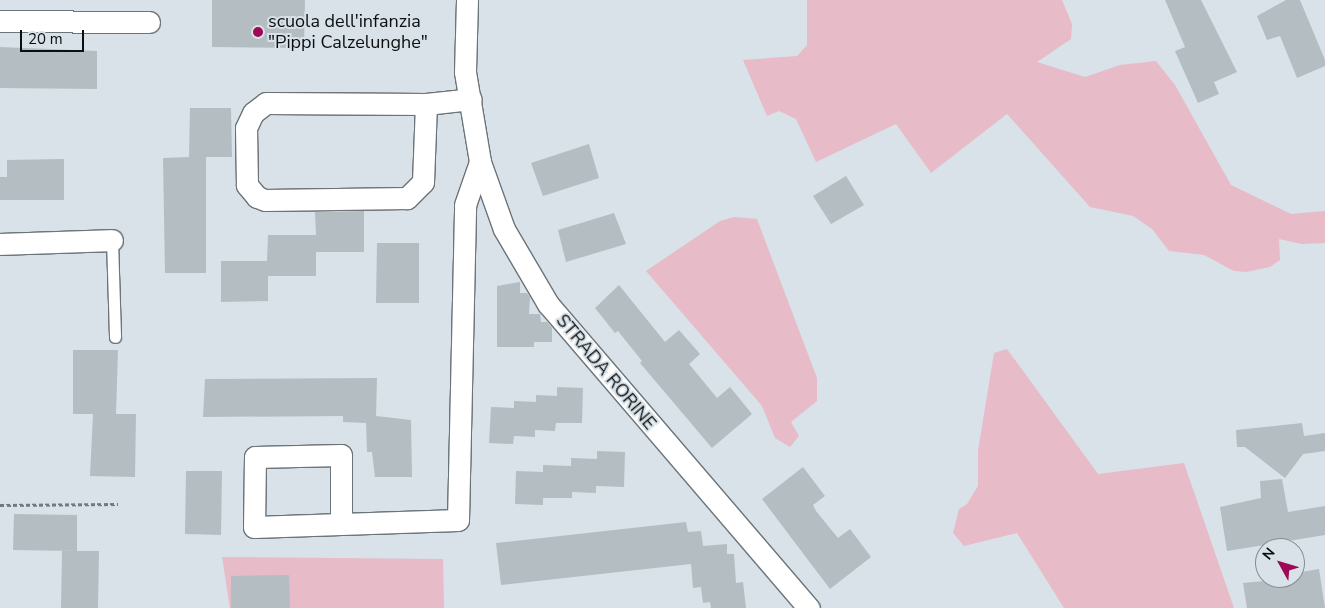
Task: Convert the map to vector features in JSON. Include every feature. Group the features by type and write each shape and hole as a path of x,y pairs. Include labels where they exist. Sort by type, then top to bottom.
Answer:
{"street":[{"name":"STRADA RORINE","path":"467,0 466,72 480,162 504,229 548,304 809,608"},
{"path":"0,21 149,22"},
{"path":"426,104 423,182 407,198 265,200 257,197 247,185 246,128 253,113 266,103 426,104 471,99"},
{"path":"341,524 341,455 254,458 254,527 458,520 465,205 480,162"},
{"path":"0,244 112,240"}],"lane":[{"path":"112,240 115,337"}],"path":[{"path":"0,505 118,504"}],"shaded area":[{"path":"807,0 1062,0 1072,24 1071,39 1037,62 1085,77 1120,65 1156,61 1175,85 1231,185 1291,214 1325,211 1325,243 1302,244 1279,239 1280,260 1270,267 1246,272 1234,271 1204,255 1169,251 1152,229 1133,216 1090,207 1007,114 931,173 896,124 816,162 796,119 779,111 767,116 743,60 797,56 807,45"},
{"path":"734,217 757,219 817,378 817,401 791,422 799,436 790,447 775,438 762,406 646,271 720,221"},
{"path":"1007,349 1098,474 1184,463 1234,608 1064,608 1017,533 964,546 953,533 959,509 967,504 978,486 978,451 994,353"},
{"path":"222,557 443,559 444,608 230,608"}],"building":[{"name":"scuola dell'infanzia \"Pippi Calzelunghe\"","path":"212,0 305,0 304,48 212,47"},
{"path":"1165,0 1201,0 1237,72 1214,82 1219,94 1198,103 1175,51 1185,47"},
{"path":"1286,0 1300,0 1325,60 1325,66 1297,78 1280,36 1267,40 1257,16"},
{"path":"0,47 97,51 97,89 0,88"},
{"path":"190,108 231,108 232,157 206,157 206,273 165,273 163,158 189,157"},
{"path":"589,144 599,178 543,196 531,163"},
{"path":"64,159 64,200 0,200 0,177 7,177 7,160"},
{"path":"846,176 864,205 831,224 813,196"},
{"path":"364,211 364,252 316,252 316,276 268,276 268,301 221,302 221,261 267,261 268,235 316,235 315,212"},
{"path":"614,213 626,244 566,262 558,230"},
{"path":"377,243 419,243 419,303 376,303"},
{"path":"520,282 520,293 527,293 530,297 529,314 540,314 541,322 547,322 552,328 552,342 534,342 534,347 497,347 497,286"},
{"path":"619,285 665,342 679,330 700,354 689,364 717,398 730,387 752,414 712,448 640,363 642,361 618,331 615,333 595,308"},
{"path":"73,350 118,350 116,414 136,414 135,477 90,476 93,414 73,414"},
{"path":"377,378 376,416 411,420 412,477 375,477 372,452 367,452 366,423 343,422 343,416 203,417 205,379"},
{"path":"557,387 583,388 582,423 556,423 555,431 535,430 535,437 514,436 513,444 489,443 491,407 514,408 514,401 536,402 536,395 557,396"},
{"path":"1302,423 1304,436 1325,433 1325,451 1303,454 1285,478 1245,447 1237,447 1236,430"},
{"path":"597,451 625,452 624,487 596,486 596,493 572,492 572,498 543,498 543,505 515,504 516,471 543,472 543,465 571,466 571,458 597,459"},
{"path":"803,467 825,496 813,505 816,511 838,538 850,529 871,557 830,589 762,499"},
{"path":"186,471 222,471 221,535 185,534"},
{"path":"1282,479 1288,512 1325,506 1325,535 1305,538 1255,538 1255,546 1227,551 1220,507 1261,498 1260,481"},
{"path":"14,514 77,515 77,551 13,550"},
{"path":"686,522 688,532 701,531 703,546 727,544 727,554 734,554 736,583 743,582 746,608 711,608 710,602 703,603 701,587 693,588 691,564 501,585 496,543"},
{"path":"62,551 99,551 98,608 61,608"},
{"path":"1319,569 1325,608 1247,608 1243,583 1255,582 1255,588 1305,588 1305,571"},
{"path":"289,575 290,608 231,608 231,576"}],"place":[{"name":"scuola dell'infanzia \"Pippi Calzelunghe\"","path":"258,32"}]}
